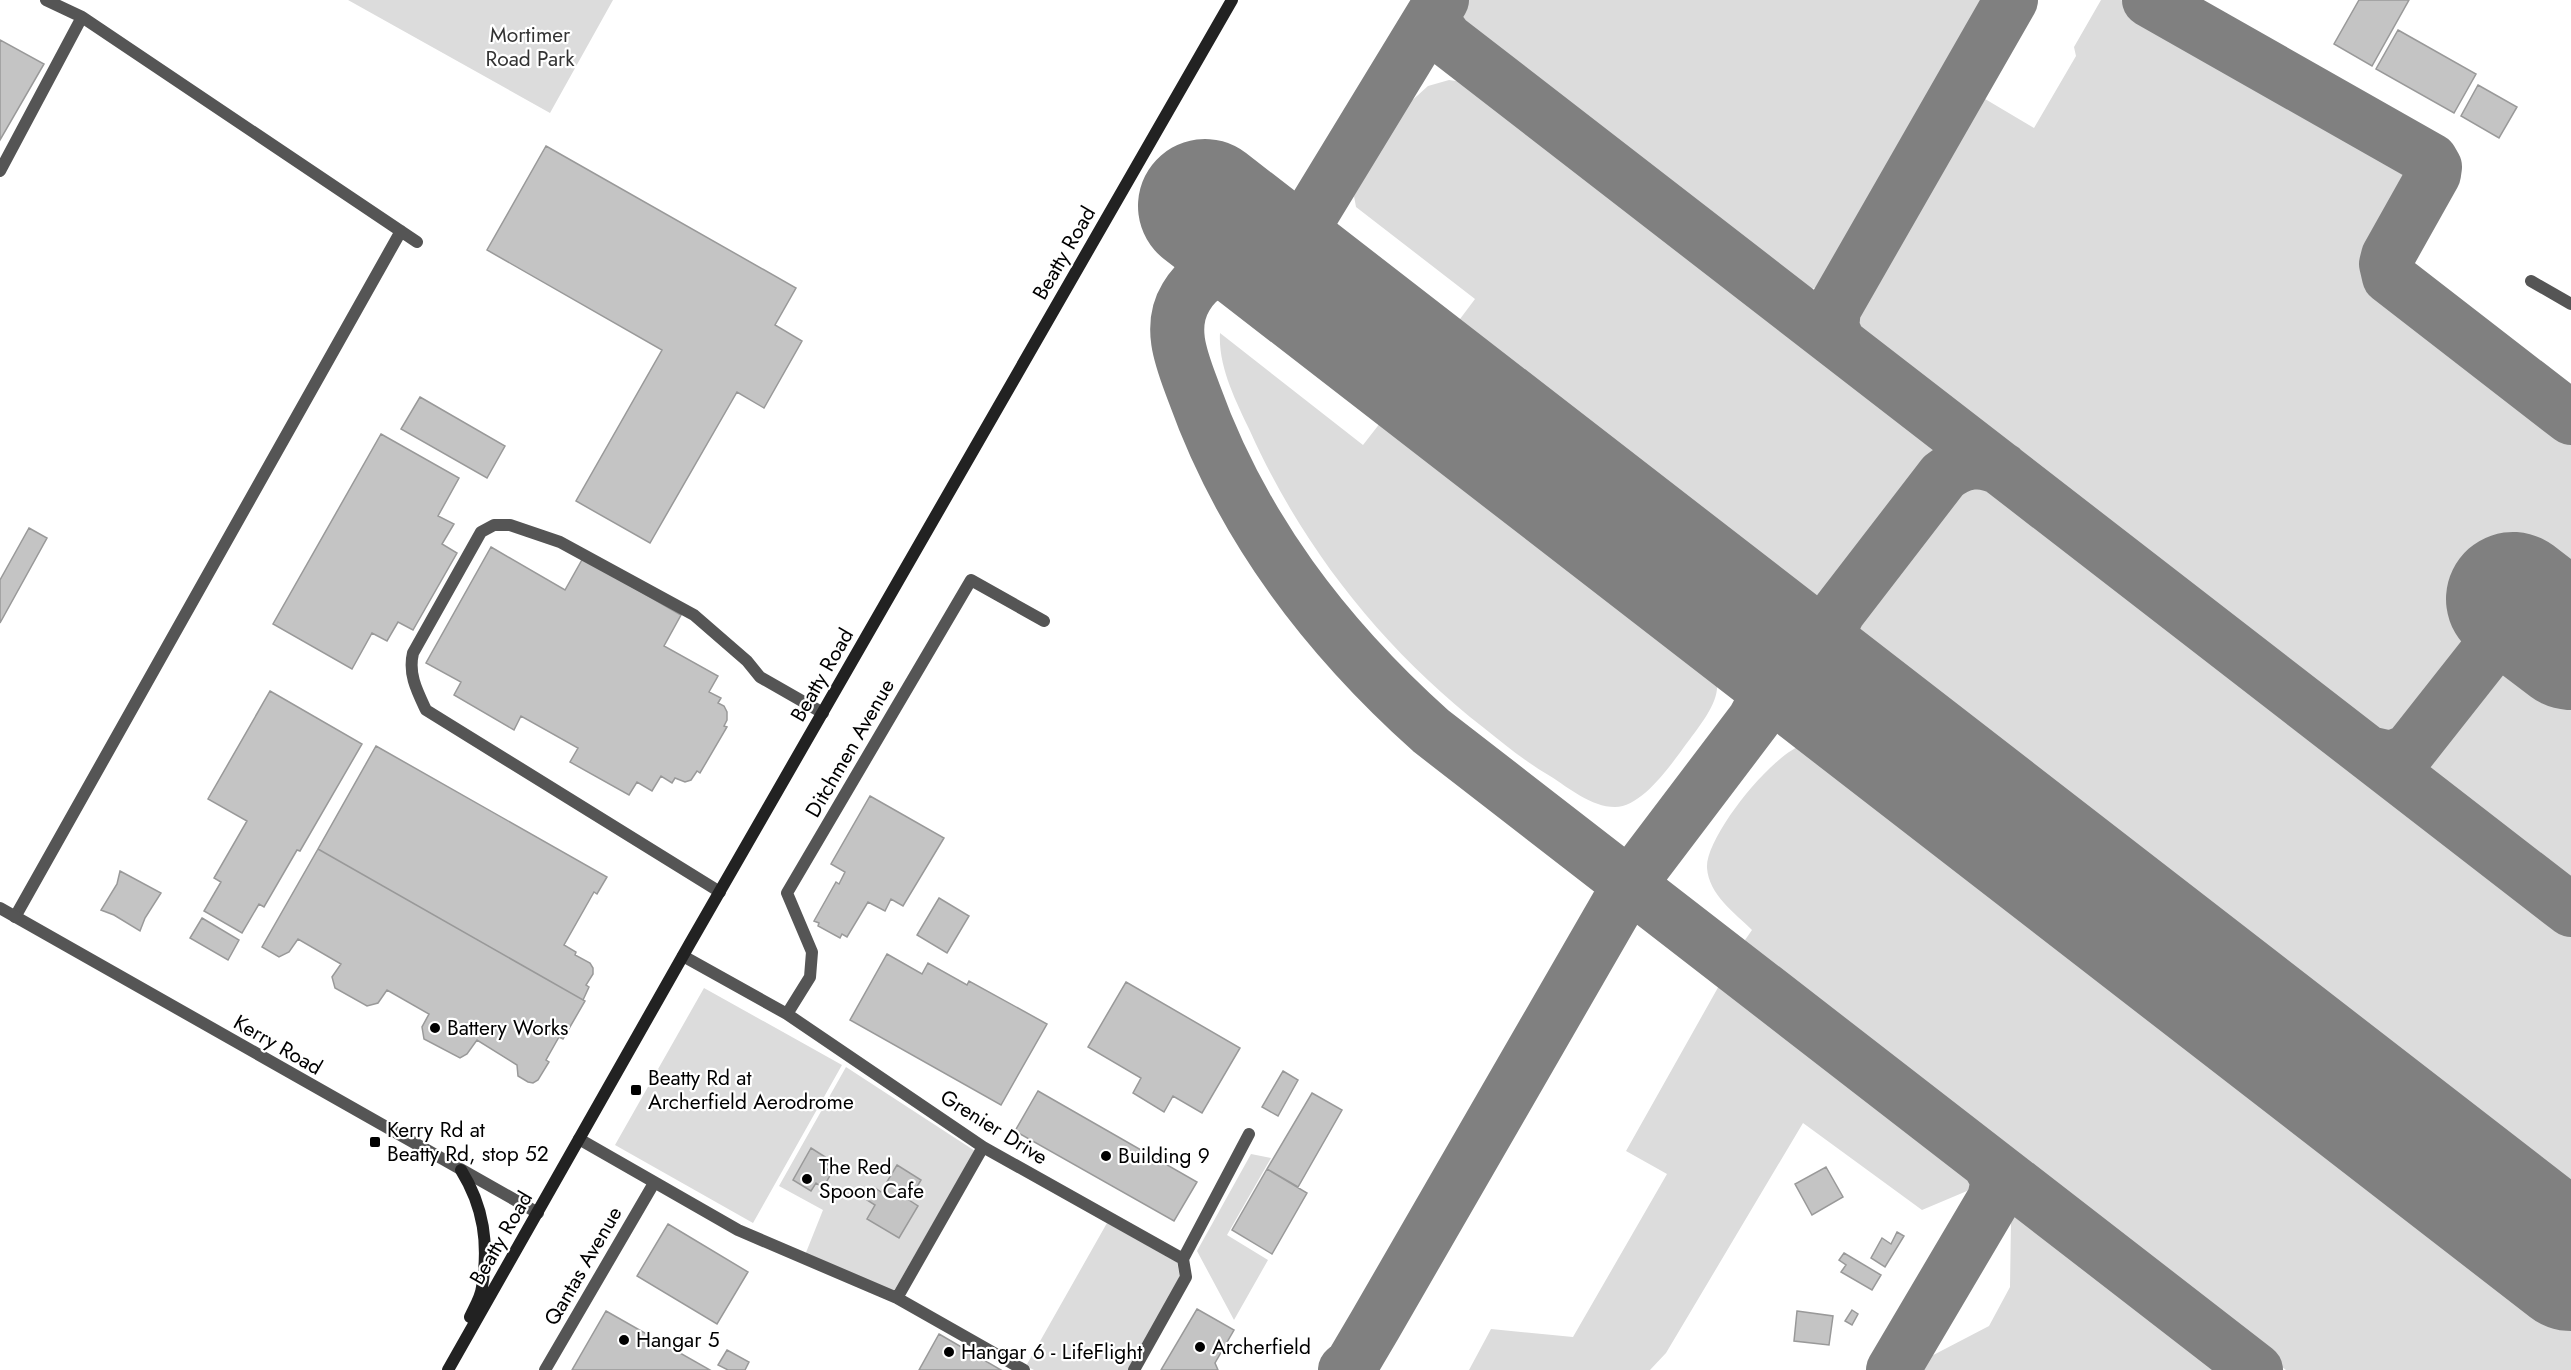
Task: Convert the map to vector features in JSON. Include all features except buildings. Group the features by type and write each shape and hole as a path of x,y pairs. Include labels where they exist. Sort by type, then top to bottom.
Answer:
{"main road":[{"name":"Beatty Road","path":"448,1369 682,956 1232,0"},
{"path":"448,1369 482,1289 484,1222 472,1187 461,1170"}],"street":[{"path":"46,0 82,17 417,242"},
{"path":"0,171 82,17"},
{"path":"15,917 401,231"},
{"path":"2531,281 2571,304"},
{"path":"720,891 426,710 415,686 410,666 413,653 481,532 494,525 510,525 560,542 694,615 747,661 759,677 823,713"},
{"name":"Ditchmen Avenue","path":"787,1014 810,977 812,952 787,893 971,580 1044,621"},
{"name":"Kerry Road","path":"0,908 537,1213"},
{"name":"Grenier Drive","path":"682,956 787,1014 983,1148 1183,1259"},
{"path":"1134,1370 1186,1278 1183,1259 1249,1134"},
{"path":"579,1139 738,1230 897,1298 1024,1370"},
{"path":"897,1298 983,1148"},
{"name":"Qantas Avenue","path":"545,1370 654,1183"}],"green space":[{"name":"Mortimer Road Park","path":"348,0 613,0 550,113"},
{"path":"1467,0 1994,0 1841,264 1824,283 1806,290 1799,290 1455,30"},
{"path":"2101,0 2121,0 2415,166 2419,175 2373,257 2373,274 2380,288 2571,435 2571,582 2540,558 2412,725 2397,735 2382,737 2370,734 1854,338 1851,332 1850,316 1859,293 1975,93 2034,128 2076,56 2074,47"},
{"path":"1449,80 1463,82 1497,97 1936,437 1936,450 1928,467 1821,602 1802,609 1448,335 1475,299 1356,207 1354,196 1407,105 1428,86"},
{"path":"1220,333 1363,445 1391,409 1704,654 1717,683 1715,698 1704,720 1676,758 1647,791 1626,805 1615,807 1597,804 1581,796 1524,759 1484,728 1412,665 1349,594 1295,516 1271,474 1229,384 1222,358"},
{"path":"1977,475 1987,476 2571,928 2571,1204 1850,646 1848,639 1860,614 1954,491 1962,483"},
{"path":"2504,665 2528,669 2571,702 2571,890 2438,788 2425,770 2428,748 2487,676"},
{"path":"1803,745 1816,750 1822,745 2571,1324 2571,1370 2286,1370 1758,962 1745,940 1752,930 1724,903 1712,887 1707,868 1709,854 1729,818 1759,779 1790,751"},
{"path":"1720,984 1731,986 1976,1175 1976,1182 1967,1191 1922,1210 1803,1123 1666,1353 1650,1370 1469,1370 1491,1329 1573,1337 1667,1174 1626,1151"},
{"path":"704,988 842,1065 753,1223 615,1145"},
{"path":"846,1067 975,1151 894,1291 805,1255 823,1210 779,1186"},
{"path":"1251,1154 1271,1158 1227,1235 1268,1260 1234,1320 1197,1251"},
{"path":"2019,1209 2227,1370 1913,1370 1918,1363 1989,1326 2010,1287 2011,1221"},
{"path":"1107,1223 1177,1262 1180,1278 1129,1370 1034,1370 1026,1366"}],"taxiway":[{"path":"1442,0 1297,238 1269,255 1210,273 1197,283 1180,309 1177,333 1190,382 1236,489 1262,534 1322,618 1392,695 1431,731 2256,1370"},
{"path":"1839,343 1832,327 1834,309 2011,0"},
{"path":"2149,0 2431,160 2435,167 2434,174 2388,256 2386,264 2389,277 2571,418"},
{"path":"1436,9 1435,24 1446,39 2571,910"},
{"path":"1329,299 1277,259 1275,234 1264,217 1254,211 1244,210 1224,218 1217,227 1214,239 1216,252 1237,269 1251,276 1283,276 1294,279 1440,388"},
{"path":"1994,817 1848,700 1834,679 1828,657 1828,645 1839,611 1943,476 1964,464 1979,462 2002,469"},
{"path":"1345,1370 1352,1364 1375,1325 1629,885 1754,720 1764,698 1766,686 1764,663 1755,641 1747,631 1599,512"},
{"path":"2369,753 2391,758 2409,751 2495,642 2505,634 2524,627 2534,628 2543,630 2571,647"},
{"path":"1893,1370 1994,1199 1998,1180 1989,1164"},
{"path":"2541,1241 2571,1265"}],"runway":[{"path":"1205,206 2571,1264"},
{"path":"2513,599 2571,643"}],"place":[{"name":"Battery Works","path":"435,1028"},
{"name":"Beatty Rd at Archerfield Aerodrome","path":"636,1090"},
{"name":"Kerry Rd at Beatty Rd, stop 52","path":"375,1142"},
{"name":"Building 9","path":"1106,1156"},
{"name":"The Red Spoon Cafe","path":"807,1179"},
{"name":"Hangar 5","path":"624,1340"},
{"name":"Archerfield","path":"1200,1347"},
{"name":"Hangar 6 - LifeFlight","path":"949,1352"}]}
